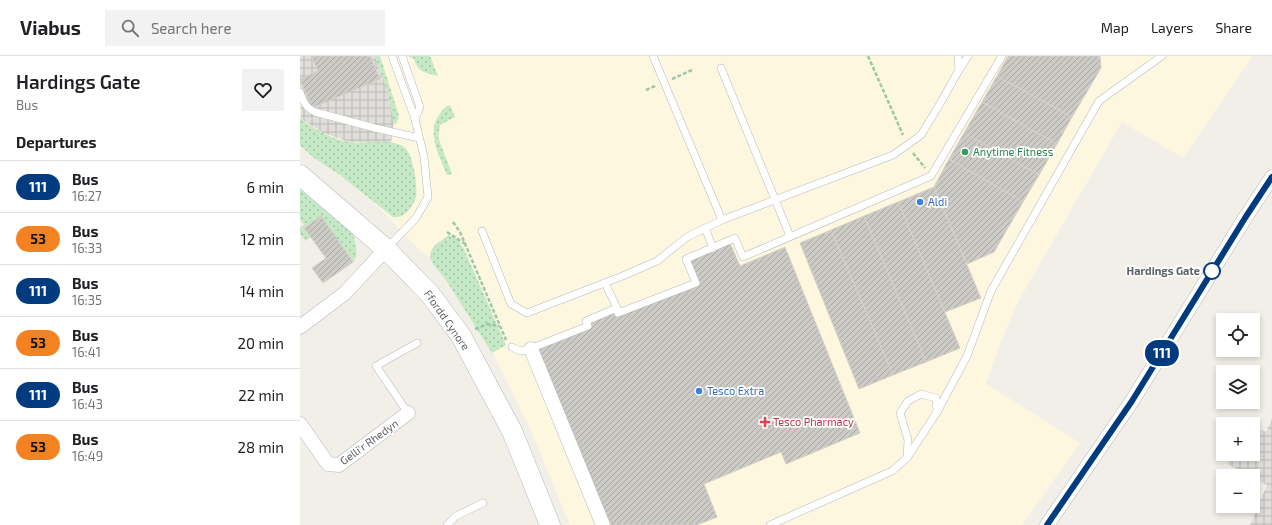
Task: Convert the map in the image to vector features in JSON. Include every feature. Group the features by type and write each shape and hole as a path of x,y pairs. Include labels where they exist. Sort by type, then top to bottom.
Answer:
{"main road":[{"name":"Ffordd Cynore","path":"300,175 386,249 430,294 461,336 512,431 550,525"}],"street":[{"path":"1047,525 1132,401 1272,177"},
{"path":"300,327 345,293 386,249"},
{"path":"531,349 603,525"},
{"name":"Gelli'r Rhedyn","path":"300,424 328,464 339,465 408,413"}],"lane":[{"path":"386,249 416,218 428,197 424,157 415,119 392,56"},
{"path":"402,56 420,107 415,119"},
{"path":"653,56 722,220"},
{"path":"958,56 959,70"},
{"path":"482,232 511,304 527,313 657,261 687,237 722,220 893,155 921,135 968,56"},
{"path":"605,283 618,313 696,283 686,259 735,238 743,257 931,176 1002,56"},
{"path":"770,525 892,471 907,458 937,412 967,356 991,290 1099,101 1155,59 1162,56"},
{"path":"721,68 790,236"},
{"path":"300,92 308,109 314,112 419,138"},
{"path":"705,228 713,248"},
{"path":"512,348 520,351 531,349 588,326 586,322 617,308"},
{"path":"408,413 376,366 417,343"},
{"path":"907,458 908,440 900,413 908,401 921,394 936,398 937,412"},
{"path":"447,525 456,516 483,503"}],"path":[{"path":"868,56 907,145 931,176"},
{"path":"453,222 460,232 508,344 512,348"},
{"path":"447,232 465,244"},
{"path":"461,336 488,324 500,326"}],"shaded area":[{"path":"300,56 1253,56 1183,158 1122,122 1019,300 999,346 986,384 1080,443 1022,525 570,525 532,433 490,348 446,280 433,264 430,257 420,251 380,208 353,184 314,158 300,145"},
{"path":"300,56 311,56 318,71 300,79"},
{"path":"370,56 375,56 388,92 394,121 391,143 349,142 323,133 301,119 300,80 312,107 380,79"},
{"path":"1272,419 1272,525 1250,525 1255,513 1260,513 1260,501 1267,485 1260,482 1260,469 1237,469 1227,464 1228,461 1260,461 1260,429 1266,432"}],"green space":[{"path":"375,56 380,56 399,116 396,124 394,123 388,93"},
{"path":"408,56 430,56 438,76 426,73 420,69 414,59"},
{"path":"450,105 455,117 440,125 438,137 452,174 447,175 438,153 434,137 434,129 435,122 439,115"},
{"path":"300,118 310,126 323,133 343,141 356,143 391,142 404,147 410,156 416,185 416,197 408,212 401,216 393,217 340,175 314,158 300,145"},
{"path":"300,188 354,233 357,251 353,262 321,216 305,228 311,237 305,241 300,233 300,228 304,225 300,219"},
{"path":"449,235 457,239 464,249 506,345 492,353 446,280 433,264 430,257 431,251 435,245"}],"building":[{"path":"311,56 370,56 380,79 312,108 300,80 318,71"},
{"path":"1008,56 1100,56 1101,68 1072,117 997,76"},
{"path":"997,76 1072,117 1057,144 982,102"},
{"path":"982,102 1057,144 1039,175 964,133"},
{"path":"964,133 1039,175 1023,202 949,159"},
{"path":"949,159 1023,202 994,252 967,264 934,187"},
{"path":"934,187 981,298 945,312 898,202"},
{"path":"898,202 960,348 926,362 864,216"},
{"path":"321,216 353,262 323,283 312,268 326,258 304,228"},
{"path":"864,216 926,362 893,375 831,230"},
{"path":"831,230 893,375 859,389 800,243"},
{"name":"Tesco Extra","path":"730,243 740,266 785,247 860,433 786,464 781,452 704,484 717,517 697,525 609,525 538,348 588,322 615,311 617,317 699,282 690,260"}],"bus line":[{"name":"111","path":"1047,525 1132,401 1272,177"}],"place":[{"name":"Anytime Fitness","path":"965,152"},
{"name":"Aldi","path":"920,202"},
{"name":"Hardings Gate","path":"1212,271"},
{"name":"Tesco Extra","path":"699,391"},
{"name":"Tesco Pharmacy","path":"765,422"}]}
